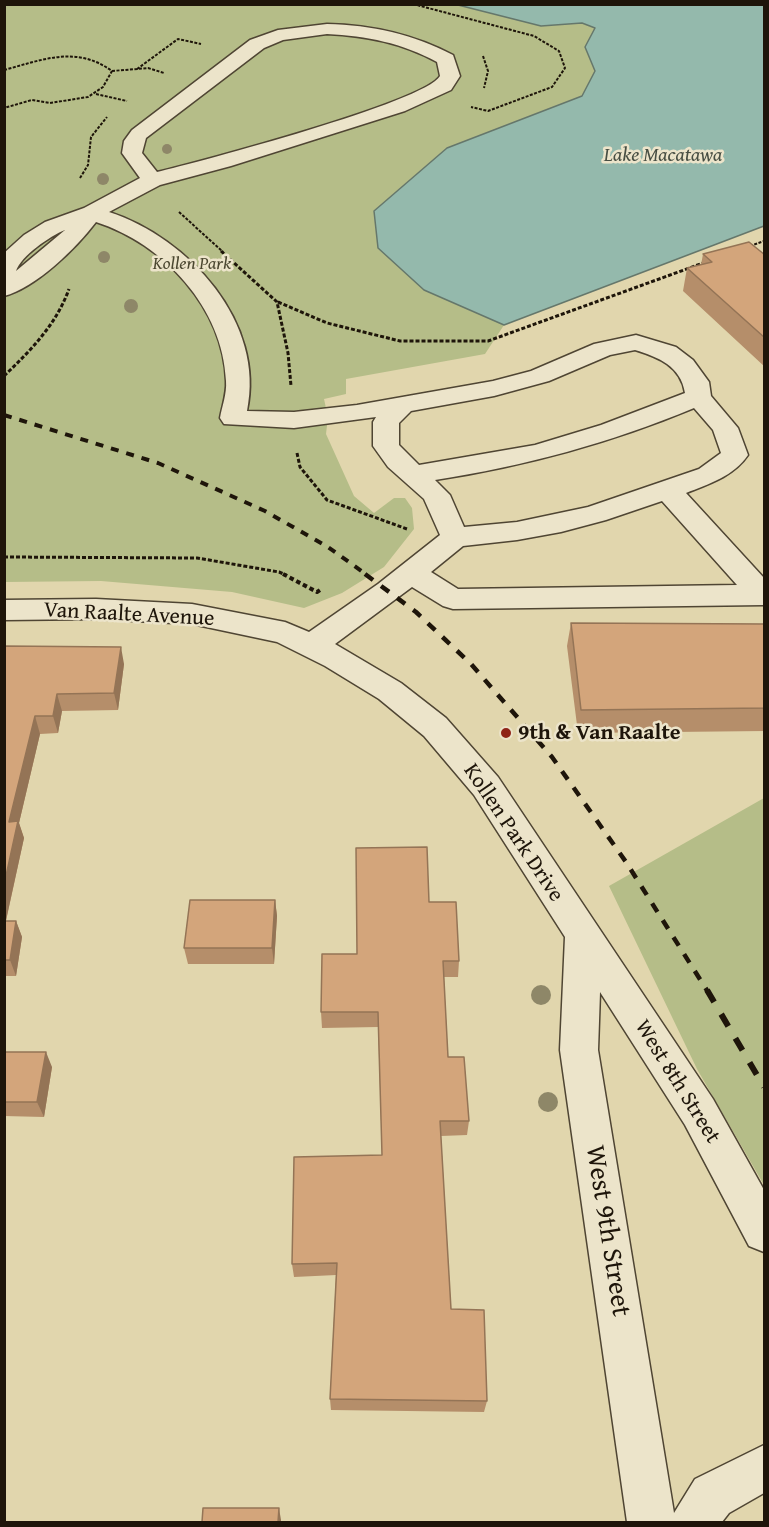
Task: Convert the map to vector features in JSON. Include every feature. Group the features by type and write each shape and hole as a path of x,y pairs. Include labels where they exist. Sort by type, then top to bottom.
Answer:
{"street":[{"path":"4,272 7,263 32,240 53,227 92,213 152,180 224,162 409,103 444,86 450,76 447,59 431,50 401,41 343,30 289,32 268,38 139,134 134,141 132,153 152,180"},
{"path":"4,289 40,267 70,239 92,213"},
{"path":"92,213 133,228 162,247 206,290 227,331 236,359 239,384 233,418 294,420 357,413 495,388 540,376 603,349 636,342 667,352 684,365 696,382 698,397 725,428 735,455 709,475 561,523 455,537 388,591 311,646"},
{"path":"416,474 518,457 585,440 645,420 698,397"},
{"path":"403,404 386,422 386,446 398,461 416,474 436,495 455,537"},
{"path":"668,490 764,595"},
{"path":"409,572 453,599 764,595"},
{"name":"Van Raalte Avenue","path":"4,610 96,609 192,614 285,633 390,691 412,708"},
{"name":"Kollen Park Drive","path":"412,708 435,727 486,786 584,938"},
{"name":"West 8th Street","path":"584,938 699,1112 765,1231"},
{"name":"West 9th Street","path":"584,938 579,1050 651,1522"},
{"path":"694,1522 712,1496 765,1468"}],"path":[{"path":"137,69 178,39 207,46"},
{"path":"4,70 33,60 61,56 95,59 112,71 148,68 168,74"},
{"path":"4,108 32,100 50,103 95,94 110,79 112,71"},
{"path":"95,94 127,102"},
{"path":"179,212 277,302 327,323 400,341 488,341 709,261"},
{"path":"742,249 765,241"},
{"path":"277,302 288,353 300,467 327,500 408,529"},
{"path":"4,557 197,558 279,572 317,592"}],"green space":[{"name":"Kollen Park","path":"458,4 541,26 582,23 596,29 585,47 595,71 582,96 447,148 374,211 424,290 504,325 485,354 346,379 346,394 324,399 328,417 326,434 354,496 374,513 394,498 405,498 412,508 414,529 384,567 342,593 304,608 232,592 101,581 5,582 5,5"},
{"path":"764,798 764,1185 697,1069 609,886"}],"water":[{"name":"Lake Macatawa","path":"458,5 764,5 764,226 504,325 424,290 378,248 374,211 447,148 582,96 595,71 585,47 595,28 582,23 541,26"}],"building":[{"path":"749,242 765,255 765,338 687,268 712,262 703,254"},
{"path":"571,623 765,624 765,708 581,710"},
{"path":"4,646 121,647 114,693 57,694 53,716 35,716 9,822 18,821 4,885"},
{"path":"427,847 429,902 456,902 459,961 443,961 448,1057 464,1057 469,1121 440,1121 451,1309 484,1310 487,1401 330,1399 337,1263 292,1264 294,1157 382,1155 378,1012 321,1012 322,954 357,954 356,848"},
{"path":"190,900 275,900 272,948 184,948"},
{"path":"4,921 16,921 10,960 4,960"},
{"path":"4,1052 46,1052 37,1102 4,1102"},
{"path":"203,1508 279,1508 278,1522 202,1522"}],"railway":[{"path":"4,415 158,463 265,511 328,547 367,575"},
{"path":"365,574 416,612 471,664 552,757 626,862 708,992"},
{"path":"707,990 764,1087"}],"place":[{"name":"9th & Van Raalte","path":"506,733"}]}
